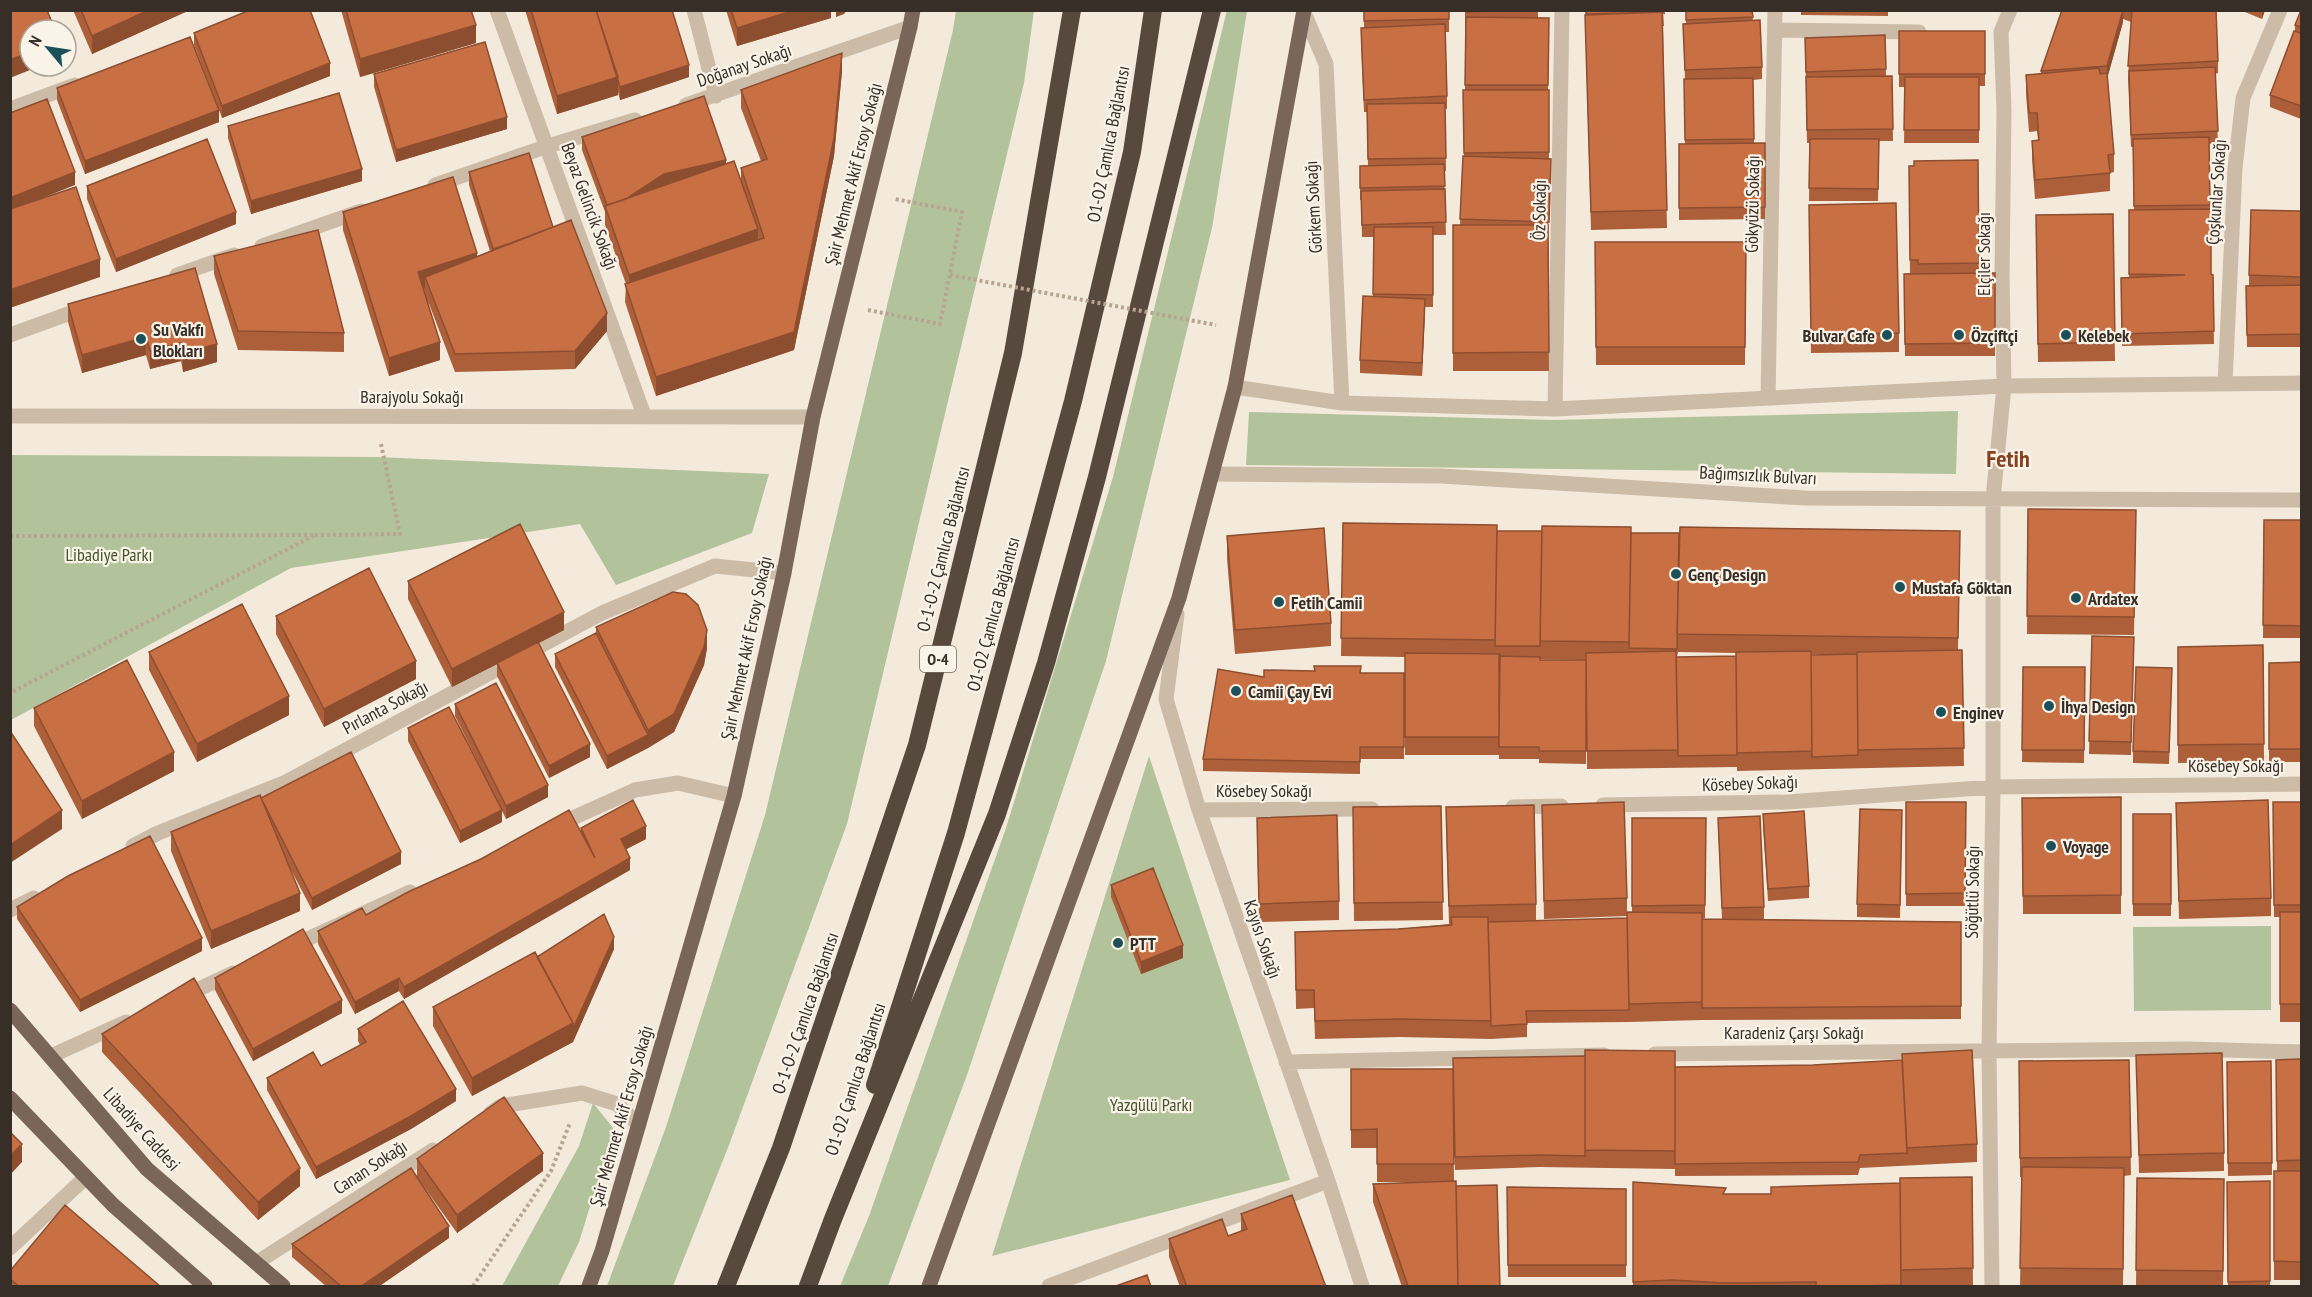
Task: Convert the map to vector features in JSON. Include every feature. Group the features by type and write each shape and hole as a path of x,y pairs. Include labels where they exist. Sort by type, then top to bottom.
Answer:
{"highway":[{"name":"O-1-O-2 Çamlıca Bağlantısı","path":"726,1287 781,1148 917,745 1013,353 1072,10"},
{"name":"O1-O2 Çamlıca Bağlantısı","path":"833,1218 956,833 1073,401 1132,152 1153,10"},
{"path":"808,1287 833,1218 997,814 1046,663 1097,477 1212,10"}],"main road":[{"name":"Şair Mehmet Akif Ersoy Sokağı","path":"589,1287 602,1251 734,796 783,573 813,417 910,27 912,10"},
{"path":"929,1287 1179,598 1235,387 1304,12"},
{"name":"Libadiye Caddesi","path":"10,1010 147,1169 283,1287"},
{"path":"10,1098 113,1204 205,1287"}],"street":[{"name":"Beyaz Gelincik Sokağı","path":"498,10 644,415"},
{"path":"694,10 716,96"},
{"name":"Öz Sokağı","path":"1555,409 1562,10"},
{"name":"Gökyüzü Sokağı","path":"1768,398 1775,10"},
{"name":"Elçiler Sokağı","path":"1992,499 2004,386 2002,277 2004,110 1995,32 2010,10"},
{"name":"Çoşkunlar Sokağı","path":"2225,384 2235,168 2243,98 2280,10"},
{"name":"Görkem Sokağı","path":"1304,12 1326,64 1342,403"},
{"name":"Doğanay Sokağı","path":"671,109 716,96 910,27"},
{"path":"1775,30 1929,32"},
{"path":"10,109 89,80"},
{"path":"425,189 548,146 649,116"},
{"path":"158,282 381,204"},
{"path":"10,335 104,301"},
{"path":"1235,387 1342,403 1555,409 2004,386 2301,383"},
{"name":"Barajyolu Sokağı","path":"10,416 813,417"},
{"name":"Bağımsızlık Bulvarı","path":"1213,474 1441,476 1805,498 2301,500"},
{"name":"Söğütlü Sokağı","path":"1992,499 1993,787 1989,1050 1992,1287"},
{"name":"Pırlanta Sokağı","path":"116,855 158,833 284,783 602,613 715,566 783,573"},
{"name":"Kayısı Sokağı","path":"1179,598 1166,699 1199,810 1328,1181 1362,1287"},
{"path":"539,833 635,790 678,783 734,796"},
{"name":"Kösebey Sokağı","path":"1502,807 1787,802 1993,787 2301,784"},
{"name":"Kösebey Sokağı","path":"1199,810 1383,809"},
{"path":"10,910 53,888"},
{"path":"279,952 420,888"},
{"path":"171,1002 246,967"},
{"path":"51,1056 138,1017"},
{"name":"Karadeniz Çarşı Sokağı","path":"1642,1054 2187,1049 2301,1052"},
{"path":"1286,1062 1619,1054"},
{"path":"481,1119 501,1106 582,1093 617,1104 639,1125"},
{"name":"Canan Sokağı","path":"256,1263 442,1144"},
{"path":"10,1248 86,1177"},
{"path":"1049,1287 1328,1181"}],"path":[{"path":"841,305 940,324 962,212 868,194"},
{"path":"950,274 1216,325"},
{"path":"10,536 400,534 375,416"},
{"path":"10,693 315,535"},
{"path":"473,1287 551,1171 582,1093"}],"green space":[{"path":"1227,10 1247,11 1212,228 1106,661 967,1075 888,1286 840,1286 869,1216 1006,828 1113,477"},
{"path":"956,11 1034,11 1024,83 847,824 729,1145 673,1286 607,1286 666,1127 765,815"},
{"path":"1958,411 1956,474 1246,465 1249,412 1552,420"},
{"name":"Libadiye Parkı","path":"11,455 376,457 769,474 752,533 616,585 580,524 291,568 11,720"},
{"name":"Yazgülü Parkı","path":"1149,756 1290,1180 992,1256"},
{"path":"2271,926 2271,1010 2134,1011 2133,927"},
{"path":"593,1103 614,1129 579,1242 558,1286 502,1286 579,1146"}],"building":[{"path":"10,10 47,10 50,18 18,18 18,57 10,60"},
{"path":"81,10 149,10 92,36"},
{"path":"250,10 310,10 330,63 222,106 194,33"},
{"path":"346,10 471,10 476,25 360,59"},
{"path":"531,10 596,10 618,77 557,96"},
{"path":"596,10 672,10 689,65 620,87"},
{"path":"731,10 795,10 737,28"},
{"path":"1364,10 1449,10 1449,19 1364,21"},
{"path":"1466,10 1527,10 1466,12"},
{"path":"1586,10 1663,10 1664,13 1586,14"},
{"path":"1686,10 1752,10 1753,17 1686,20"},
{"path":"2062,10 2123,10 2107,66 2041,71"},
{"path":"2132,10 2216,10 2218,61 2128,66"},
{"path":"2301,10 2301,27 2295,25"},
{"path":"1662,12 1667,210 1591,212 1585,15"},
{"path":"1466,17 1549,18 1548,85 1465,85"},
{"path":"1760,20 1762,67 1685,70 1683,24"},
{"path":"1445,24 1447,96 1364,100 1361,28"},
{"path":"1899,31 1985,31 1985,74 1899,74"},
{"path":"2294,31 2301,33 2301,106 2270,95"},
{"path":"1885,35 1886,69 1806,72 1805,38"},
{"path":"190,37 219,110 85,161 57,88"},
{"path":"485,42 507,117 396,150 374,74"},
{"path":"842,53 834,138 794,332 656,377 625,284 764,238 741,168 767,159 741,90"},
{"path":"2215,67 2218,131 2131,135 2129,71"},
{"path":"2099,68 2100,74 2107,73 2114,154 2108,155 2110,173 2035,180 2032,141 2039,140 2037,113 2029,113 2026,75"},
{"path":"1892,76 1893,129 1807,130 1806,77"},
{"path":"1905,77 1979,77 1979,130 1904,130"},
{"path":"1753,78 1754,139 1685,140 1684,79"},
{"path":"1463,90 1549,90 1549,152 1464,153"},
{"path":"339,93 362,169 251,201 228,126"},
{"path":"704,96 726,160 664,174 626,199 607,205 582,137"},
{"path":"47,99 75,172 10,198 10,113"},
{"path":"1445,103 1446,158 1368,159 1367,104"},
{"path":"2209,137 2210,205 2134,206 2133,139"},
{"path":"207,139 236,212 116,259 87,186"},
{"path":"1810,139 1879,139 1878,189 1809,188"},
{"path":"1765,143 1765,207 1679,208 1679,144"},
{"path":"529,153 553,227 493,249 469,172"},
{"path":"1463,156 1551,159 1549,222 1460,219"},
{"path":"1978,160 1979,263 1918,264 1918,260 1910,260 1909,166 1914,166 1914,161"},
{"path":"734,161 758,229 629,275 605,206"},
{"path":"1444,164 1445,186 1360,188 1360,166"},
{"path":"453,177 477,253 418,272 440,342 389,358 343,212"},
{"path":"76,187 100,259 10,290 10,209"},
{"path":"1445,189 1446,222 1362,225 1361,191"},
{"path":"1896,203 1899,333 1811,335 1809,205"},
{"path":"2211,209 2214,331 2122,334 2121,278 2185,275 2129,274 2129,210"},
{"path":"2251,210 2301,211 2301,277 2249,275"},
{"path":"2113,214 2115,342 2038,344 2036,215"},
{"path":"571,220 607,313 575,351 455,354 425,277"},
{"path":"1453,225 1548,225 1549,352 1453,353"},
{"path":"1374,227 1433,227 1433,295 1373,294"},
{"path":"318,230 344,333 238,331 214,256"},
{"path":"1595,242 1746,242 1745,347 1596,347"},
{"name":"Su Vakfı Blokları","path":"195,268 217,344 183,353 181,343 150,351 146,337 82,355 68,304"},
{"path":"1995,273 1995,343 1905,344 1904,274"},
{"path":"2301,285 2301,334 2247,335 2246,286"},
{"path":"1363,296 1425,299 1422,363 1360,360"},
{"path":"2028,509 2136,510 2134,617 2027,616"},
{"path":"2264,520 2301,520 2301,626 2263,625"},
{"path":"1343,523 1497,525 1495,640 1341,638"},
{"path":"520,524 564,612 452,669 408,581"},
{"path":"1542,526 1631,527 1629,642 1540,641"},
{"path":"1680,527 1960,531 1958,638 1677,634"},
{"name":"Fetih Camii","path":"1324,528 1331,623 1235,630 1227,536"},
{"path":"1497,531 1542,531 1540,646 1495,646"},
{"path":"1631,533 1679,533 1677,649 1629,648"},
{"path":"369,568 416,661 324,709 276,616"},
{"path":"673,592 686,594 698,605 707,630 704,647 674,714 648,730 596,627"},
{"path":"242,604 289,696 197,744 149,652"},
{"path":"596,633 648,735 607,756 555,654"},
{"path":"2092,636 2134,637 2131,742 2089,741"},
{"path":"538,642 590,744 549,766 497,663"},
{"path":"2263,645 2264,744 2178,745 2178,647"},
{"path":"1962,650 1964,748 1858,750 1857,652"},
{"path":"1676,651 1678,750 1587,751 1586,653"},
{"path":"1811,651 1812,751 1737,753 1736,652"},
{"path":"1405,653 1500,654 1499,737 1405,737"},
{"path":"1857,654 1858,755 1812,757 1811,655"},
{"path":"1499,656 1540,657 1540,660 1586,660 1586,751 1539,751 1539,747 1499,747"},
{"path":"1736,656 1737,755 1678,756 1676,657"},
{"path":"127,660 174,752 82,801 34,708"},
{"path":"2301,662 2301,749 2269,749 2269,663"},
{"path":"1314,666 1361,666 1360,673 1404,673 1404,747 1360,747 1360,762 1203,759 1218,669 1264,677 1264,670 1315,671"},
{"path":"2023,667 2085,667 2084,750 2022,750"},
{"path":"2136,667 2172,668 2169,752 2133,751"},
{"path":"496,683 548,785 506,806 455,704"},
{"path":"449,707 502,810 460,831 408,728"},
{"path":"10,731 62,810 10,845"},
{"path":"351,752 401,852 312,898 261,798"},
{"path":"260,795 300,893 211,931 171,832"},
{"path":"2121,797 2121,895 2023,896 2022,798"},
{"path":"633,800 646,826 621,839 630,858 404,987 399,978 355,1002 318,931 362,908 366,915 408,892 481,859 569,810 595,858 581,828"},
{"path":"2268,800 2271,898 2179,901 2176,803"},
{"path":"1624,802 1627,898 1544,901 1542,805"},
{"path":"1906,802 1966,802 1965,893 1906,894"},
{"path":"2273,802 2301,802 2301,905 2274,905"},
{"path":"1534,805 1536,904 1449,906 1446,807"},
{"path":"1441,806 1443,902 1354,903 1353,807"},
{"path":"1860,809 1902,810 1900,905 1857,904"},
{"path":"1804,811 1809,886 1768,889 1763,814"},
{"path":"2133,814 2171,814 2171,904 2133,904"},
{"path":"1337,815 1339,901 1259,904 1257,818"},
{"path":"1760,816 1764,907 1722,908 1718,818"},
{"path":"1632,818 1706,818 1705,905 1632,906"},
{"path":"150,836 202,938 80,1000 17,907 68,876"},
{"path":"1153,868 1183,945 1141,962 1111,885"},
{"path":"1627,912 1702,913 1702,1002 1629,1004"},
{"path":"2280,912 2301,912 2301,1004 2280,1004"},
{"path":"604,914 614,937 573,1029 573,1023 537,957"},
{"path":"1451,917 1488,917 1491,1021 1400,1019 1315,1021 1314,990 1296,990 1295,932 1452,925"},
{"path":"1627,918 1629,1010 1526,1011 1527,1024 1491,1026 1488,922"},
{"path":"1702,919 1961,922 1961,1006 1702,1008"},
{"path":"303,929 342,1000 253,1049 215,978"},
{"path":"535,952 573,1023 472,1078 433,1007"},
{"path":"194,978 300,1168 258,1202 102,1034"},
{"path":"403,1001 456,1089 316,1167 267,1078 313,1052 321,1066 366,1042 358,1029"},
{"path":"1585,1050 1675,1051 1675,1151 1585,1150"},
{"path":"1972,1050 1977,1144 1907,1148 1902,1054"},
{"path":"2222,1053 2224,1153 2139,1155 2136,1055"},
{"path":"1585,1056 1585,1156 1455,1157 1453,1058"},
{"path":"2301,1059 2301,1160 2277,1161 2276,1060"},
{"path":"1902,1060 1907,1153 1860,1155 1858,1162 1675,1164 1675,1067 1813,1065"},
{"path":"2129,1060 2131,1157 2020,1158 2019,1061"},
{"path":"2271,1061 2272,1163 2228,1163 2227,1062"},
{"path":"1351,1069 1453,1069 1454,1164 1377,1164 1377,1129 1351,1130"},
{"path":"504,1097 543,1153 457,1215 417,1159"},
{"path":"10,1132 22,1144 10,1156"},
{"path":"2022,1167 2124,1168 2123,1269 2020,1268"},
{"path":"411,1168 449,1226 360,1287 342,1287 292,1244"},
{"path":"2274,1171 2301,1171 2301,1262 2274,1261"},
{"path":"1972,1177 1973,1268 1901,1270 1900,1178"},
{"path":"2137,1178 2224,1179 2223,1271 2136,1270"},
{"path":"1456,1181 1458,1286 1408,1286 1373,1184"},
{"path":"2270,1181 2270,1281 2228,1282 2227,1182"},
{"path":"1633,1182 1726,1188 1723,1194 1771,1194 1771,1187 1900,1183 1901,1285 1816,1287 1816,1282 1723,1283 1672,1280 1633,1282"},
{"path":"1497,1185 1500,1287 1458,1287 1456,1186"},
{"path":"1507,1187 1626,1189 1626,1265 1508,1265"},
{"path":"1292,1195 1326,1287 1187,1287 1169,1239 1222,1219 1228,1236 1247,1229 1241,1214"},
{"path":"65,1205 161,1287 20,1287 10,1279 10,1271"},
{"path":"1147,1275 1151,1287 1113,1287"}],"place":[{"name":"Bulvar Cafe","path":"1887,335"},
{"name":"Özçiftçi","path":"1959,335"},
{"name":"Kelebek","path":"2066,335"},
{"name":"Su Vakfı Blokları","path":"141,339"},
{"name":"Genç Design","path":"1676,574"},
{"name":"Mustafa Göktan","path":"1900,587"},
{"name":"Ardatex","path":"2076,598"},
{"name":"Fetih Camii","path":"1279,602"},
{"name":"Camii Çay Evi","path":"1236,691"},
{"name":"İhya Design","path":"2049,706"},
{"name":"Enginev","path":"1941,712"},
{"name":"Voyage","path":"2051,846"},
{"name":"PTT","path":"1118,943"}],"district":[{"name":"Fetih","path":"2008,458"}]}
